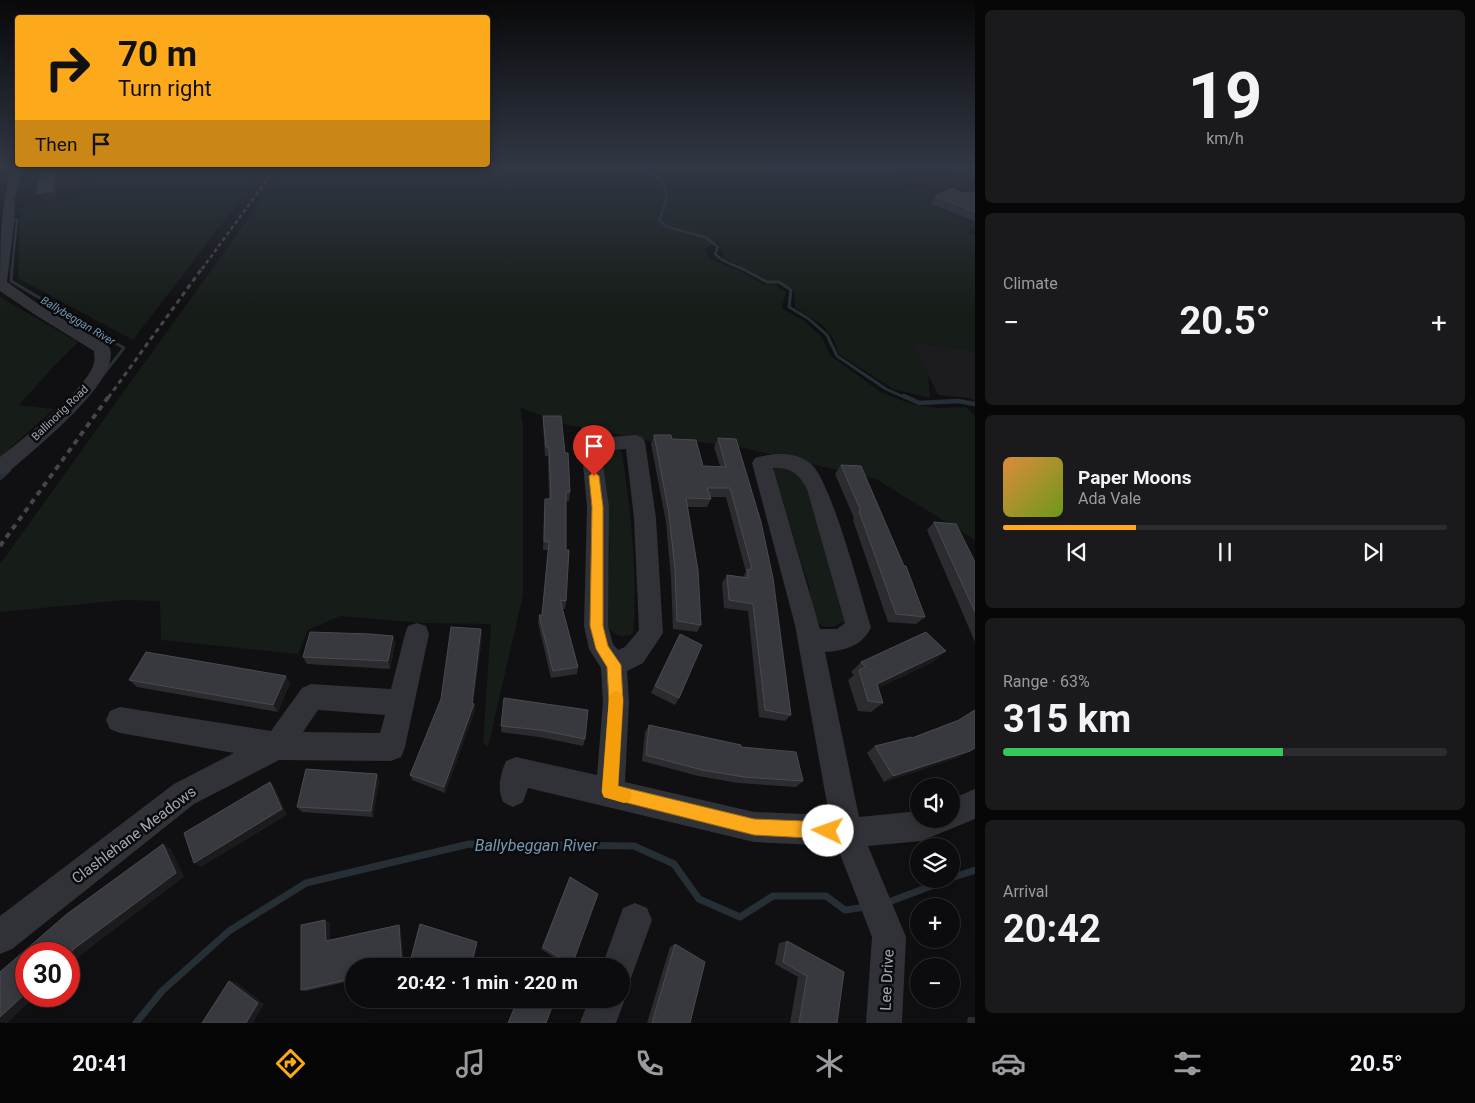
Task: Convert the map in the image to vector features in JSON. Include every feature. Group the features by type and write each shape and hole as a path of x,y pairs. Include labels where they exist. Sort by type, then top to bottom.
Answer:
{"street":[{"name":"Ballinorig Road","path":"0,468 90,384 102,364 102,349 0,284 8,214"},
{"path":"610,792 616,702 614,665 602,649 596,626 598,507 589,438 635,442 645,518 651,633 634,655 614,665"},
{"path":"810,641 841,640 859,627 817,489 806,471 795,463 772,460 762,463 810,641 847,832"},
{"path":"401,703 417,634"},
{"name":"Clashlehane Meadows","path":"0,937 184,794 278,746 311,697 401,703 391,747 278,746 120,720"},
{"path":"513,792 516,771 754,827 847,832 910,827"},
{"path":"960,810 975,804"},
{"name":"Lee Drive","path":"847,832 889,937 884,1023"},
{"path":"621,958 635,920"},
{"path":"598,1023 604,1008"}],"shaded area":[{"path":"20,214 230,214 133,340 18,278"},
{"path":"252,214 951,214 975,224 975,227 968,232 975,235 975,351 912,342 928,373 930,398 893,389 839,354 833,338 822,325 795,308 794,290 782,283 768,281 724,258 718,242 704,249 710,259 742,272 763,284 775,285 786,292 782,308 803,320 822,337 830,355 882,393 915,405 938,408 966,407 975,416 975,540 876,479 739,447 684,440 650,441 559,423 520,407 523,424 523,595 488,747 483,743 491,624 424,623 340,616 308,630 298,654 161,640 160,601 124,600 0,612 0,564"},
{"path":"0,297 78,342 19,405 54,409 0,457"},
{"path":"912,342 975,351 975,402 971,398 938,395"},
{"path":"606,448 617,449 622,453 631,521 635,588 633,634 626,636 617,634 608,627 610,546 601,452"},
{"path":"776,465 801,471 814,504 845,621 836,625 826,627 814,620 809,586 773,471"}],"building":[{"path":"543,416 561,416 565,453 568,453 570,492 566,492 566,550 569,550 566,601 560,600 578,667 553,671 539,615 542,615 549,542 544,541 545,499 551,499 549,447 546,447"},
{"path":"654,435 671,435 672,439 696,440 703,466 726,467 718,438 736,439 761,522 773,578 791,715 765,710 753,604 729,600 727,575 748,578 747,570 752,569 730,488 707,488 711,499 686,498 698,570 701,625 677,621 675,570 669,513"},
{"path":"841,465 861,466 904,566 906,566 925,617 896,614 859,511 861,511"},
{"path":"934,522 956,524 975,562 975,612"},
{"path":"451,627 481,629 472,703 474,704 444,787 410,775 441,699"},
{"path":"310,632 393,636 388,661 303,657"},
{"path":"926,632 946,651 877,684 883,703 868,701 859,670 865,667 861,662"},
{"path":"680,634 702,645 679,698 655,686"},
{"path":"146,652 286,676 273,705 129,680"},
{"path":"504,698 588,710 585,739 540,730 501,726"},
{"path":"975,710 975,748 970,751 893,776 875,746 912,738 959,720"},
{"path":"649,725 741,745 741,747 796,752 803,781 744,777 702,770 646,755"},
{"path":"306,769 377,774 371,811 297,807"},
{"path":"270,782 282,809 194,863 184,833"},
{"path":"163,844 176,873 80,944 80,942 35,942 67,914"},
{"path":"570,877 598,894 575,958 561,958 543,947"},
{"path":"325,920 326,941 399,925 401,958 345,958 345,980 301,990 301,925"},
{"path":"420,924 477,942 473,958 411,958"},
{"path":"787,941 844,972 837,1023 799,1023 807,976 783,962"},
{"path":"675,944 705,962 690,1023 652,1023"},
{"path":"15,959 15,1003 0,1017 0,972"},
{"path":"229,981 258,1003 246,1023 202,1023"},
{"path":"514,1008 552,1008 546,1023 508,1023"}],"waterway":[{"path":"662,214 659,220 667,227 705,237 718,247 715,254 718,257 742,269"},
{"name":"Ballybeggan River","path":"12,269 17,220 14,220"},
{"name":"Ballybeggan River","path":"12,267 11,281 124,348 102,376"},
{"path":"739,267 767,282 779,282 791,290 789,307 809,319 827,335 837,356 886,389 906,398"},
{"path":"904,396 919,403 958,401 975,404"},
{"name":"Ballybeggan River","path":"0,478 9,470"},
{"name":"Ballybeggan River","path":"136,1023 162,991 229,931 306,883 469,844 634,846 674,864 699,899 740,917 773,896 826,896 845,910 866,907"},
{"name":"Ballybeggan River","path":"960,875 975,870"},
{"name":"Ballybeggan River","path":"886,903 926,888"}],"railway":[{"path":"202,269 242,214"},
{"path":"108,398 203,267"},
{"path":"0,546 109,396"}],"slow traffic":[{"path":"616,698 610,792 624,795"}],"route":[{"path":"594,476 598,507 596,626 602,649 614,665 616,702 610,792 754,827 828,831"}]}
